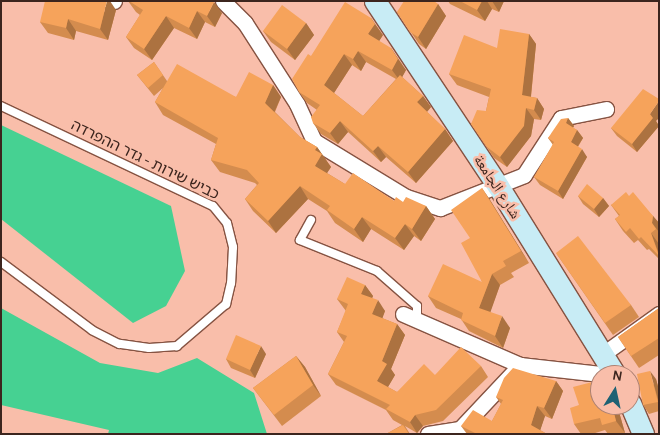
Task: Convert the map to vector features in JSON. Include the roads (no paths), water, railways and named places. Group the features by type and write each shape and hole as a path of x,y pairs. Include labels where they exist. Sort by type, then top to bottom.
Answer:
{"main road":[{"name":"شارع الجامعة","path":"376,1 498,186 609,365"},
{"path":"635,415 643,434"}],"street":[{"path":"223,1 245,23 297,104 314,141 406,197 440,208 524,175 561,118 606,109"},
{"path":"603,354 659,314"},
{"path":"410,317 520,365 590,373"},
{"path":"428,434 461,432 520,365"}],"lane":[{"name":"כביש שירות - גדר ההפרדה","path":"1,106 214,206 227,223 233,247 232,282 226,304 177,346 149,348 119,344 92,330 1,262"},
{"path":"311,220 300,240 377,270 417,306 410,317"}]}
